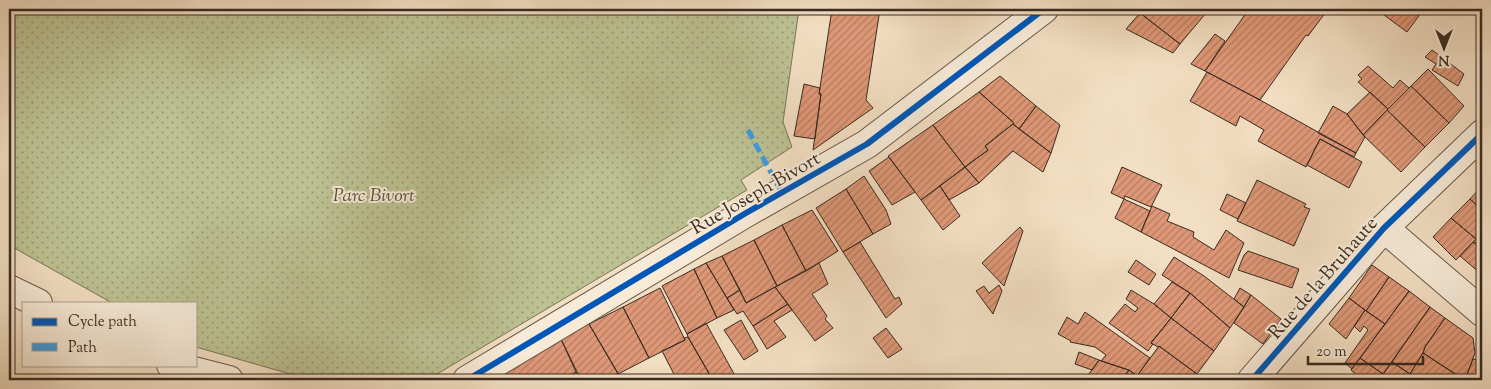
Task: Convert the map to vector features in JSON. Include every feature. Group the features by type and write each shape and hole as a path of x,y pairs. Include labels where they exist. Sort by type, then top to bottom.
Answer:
{"street":[{"name":"Rue Joseph Bivort","path":"467,380 746,213 867,144 1044,9"},
{"name":"Rue de la Bruhaute","path":"1252,380 1384,228 1482,134"},
{"path":"1384,228 1482,312"},
{"path":"9,289 36,302"},
{"path":"175,366 229,380"}],"green space":[{"name":"Parc Bivort","path":"9,9 799,9 783,122 792,147 741,180 747,190 427,380 311,380 198,348 198,302 110,302 9,245"}],"building":[{"path":"832,9 880,9 866,100 873,108 813,150 821,94 819,94"},
{"path":"1135,9 1201,9 1206,13 1180,44"},
{"path":"1249,9 1328,9 1308,36 1306,35 1260,100 1205,71"},
{"path":"1376,9 1424,9 1407,32"},
{"path":"1140,13 1180,44 1173,53 1126,29"},
{"path":"1215,34 1225,41 1205,71 1191,64"},
{"path":"1432,50 1464,74 1458,86 1432,70 1436,64 1425,57"},
{"path":"1368,66 1393,88 1400,80 1409,88 1388,109 1358,82 1362,79 1358,75"},
{"path":"1428,69 1464,106 1449,123 1411,86"},
{"path":"1207,72 1356,153 1354,157 1320,139 1306,167 1258,141 1264,130 1240,116 1236,126 1190,101"},
{"path":"1000,76 1036,106 1019,129 979,92"},
{"path":"804,84 820,88 819,94 821,94 815,139 794,136"},
{"path":"1411,86 1449,123 1425,147 1387,110"},
{"path":"979,92 1014,123 985,146 988,150 965,167 933,125"},
{"path":"1370,92 1388,109 1363,135 1347,114"},
{"path":"1036,106 1060,125 1051,153 1019,129"},
{"path":"1333,106 1347,114 1365,137 1356,153 1318,133"},
{"path":"1387,110 1425,147 1401,172 1363,135"},
{"path":"1013,124 1051,153 1043,172 1013,151 979,183 965,167 988,150 985,146"},
{"path":"933,125 965,167 921,200 888,156"},
{"path":"1320,139 1362,162 1349,188 1307,165"},
{"path":"889,157 915,192 892,205 869,171"},
{"path":"965,167 979,183 949,200 940,186"},
{"path":"1122,167 1162,185 1151,207 1125,196 1124,199 1111,193"},
{"path":"864,176 886,210 891,224 873,234 846,189"},
{"path":"1257,180 1306,204 1304,207 1310,209 1294,246 1237,221"},
{"path":"940,186 960,216 943,230 921,200"},
{"path":"1482,186 1482,210 1470,199"},
{"path":"846,189 873,234 843,252 816,208"},
{"path":"1227,194 1246,203 1238,219 1220,210"},
{"path":"1124,199 1150,211 1141,232 1115,218"},
{"path":"1470,199 1482,210 1482,248 1473,242 1476,239 1451,218"},
{"path":"1152,206 1170,214 1167,221 1194,232 1193,237 1214,250 1226,230 1244,243 1229,278 1141,232"},
{"path":"812,210 838,251 806,271 782,225"},
{"path":"1451,218 1476,239 1456,260 1433,237"},
{"path":"782,225 806,271 777,286 754,240"},
{"path":"1020,227 1023,231 1004,286 982,263"},
{"path":"754,240 777,286 746,303 722,256"},
{"path":"860,242 895,299 899,297 902,304 886,318 843,252"},
{"path":"1473,242 1482,248 1482,270 1480,273 1460,256"},
{"path":"1248,251 1299,269 1292,288 1238,270 1244,255"},
{"path":"722,256 740,290 727,298 706,263"},
{"path":"1174,257 1204,276 1244,307 1230,328 1190,293 1162,275"},
{"path":"1136,260 1156,274 1149,285 1128,272"},
{"path":"706,263 734,310 717,318 694,269"},
{"path":"819,263 828,284 812,294 827,316 825,319 833,328 815,341 775,287"},
{"path":"1372,265 1389,277 1366,311 1349,298"},
{"path":"694,269 717,318 687,334 662,286"},
{"path":"1389,277 1409,291 1385,324 1366,311"},
{"path":"1172,282 1190,293 1171,318 1154,304"},
{"path":"999,285 1002,291 993,314 976,291 984,286 989,293"},
{"path":"775,287 788,304 753,326 743,311 737,314 727,298 740,290 746,303"},
{"path":"660,288 685,340 649,358 623,307"},
{"path":"1240,288 1251,295 1244,307 1234,299"},
{"path":"1131,290 1154,304 1171,318 1151,343 1153,344 1148,351 1109,323 1125,304 1135,312 1138,308 1126,299"},
{"path":"1409,291 1430,307 1383,374 1360,358"},
{"path":"1190,293 1230,328 1214,351 1171,318"},
{"path":"1251,295 1281,319 1263,344 1234,323"},
{"path":"1349,298 1365,310 1346,339 1329,324"},
{"path":"788,304 792,310 774,321 786,337 767,349 753,326"},
{"path":"623,307 649,358 618,374 589,324"},
{"path":"1430,307 1445,318 1425,347 1410,374 1392,362"},
{"path":"1365,310 1385,324 1352,369 1345,363 1368,330 1364,326 1360,332 1354,326"},
{"path":"1085,312 1150,358 1137,376 1129,370 1101,361 1106,355 1095,347 1070,342 1058,334 1067,317 1078,324"},
{"path":"1171,318 1214,351 1197,374 1159,346 1151,343"},
{"path":"1445,318 1473,338 1475,353 1465,380 1423,353"},
{"path":"741,320 758,351 744,360 724,330"},
{"path":"706,323 737,380 713,380 688,337 687,334"},
{"path":"589,324 622,380 581,380 560,337"},
{"path":"886,328 902,349 888,358 873,338"},
{"path":"560,337 576,372 566,380 515,380 497,368"},
{"path":"688,337 712,379 677,380 662,351"},
{"path":"1159,346 1197,374 1192,380 1143,380 1137,376"},
{"path":"1079,352 1099,360 1092,370 1075,364"},
{"path":"1423,353 1464,380 1406,380"},
{"path":"1360,358 1383,374 1379,380 1362,380 1351,370"},
{"path":"1473,359 1482,361 1482,380 1465,380"},
{"path":"1099,360 1129,370 1121,380 1089,380 1086,378"},
{"path":"1392,362 1410,374 1406,380 1379,380"},
{"path":"497,368 515,380 488,380"},
{"path":"1130,371 1143,380 1121,380"},
{"path":"576,372 581,380 566,380"}],"marked path":[{"path":"748,130 782,193"}],"cycle path":[{"path":"467,380 746,213 867,144 1044,9"},
{"path":"1252,380 1384,228 1482,134"}]}
